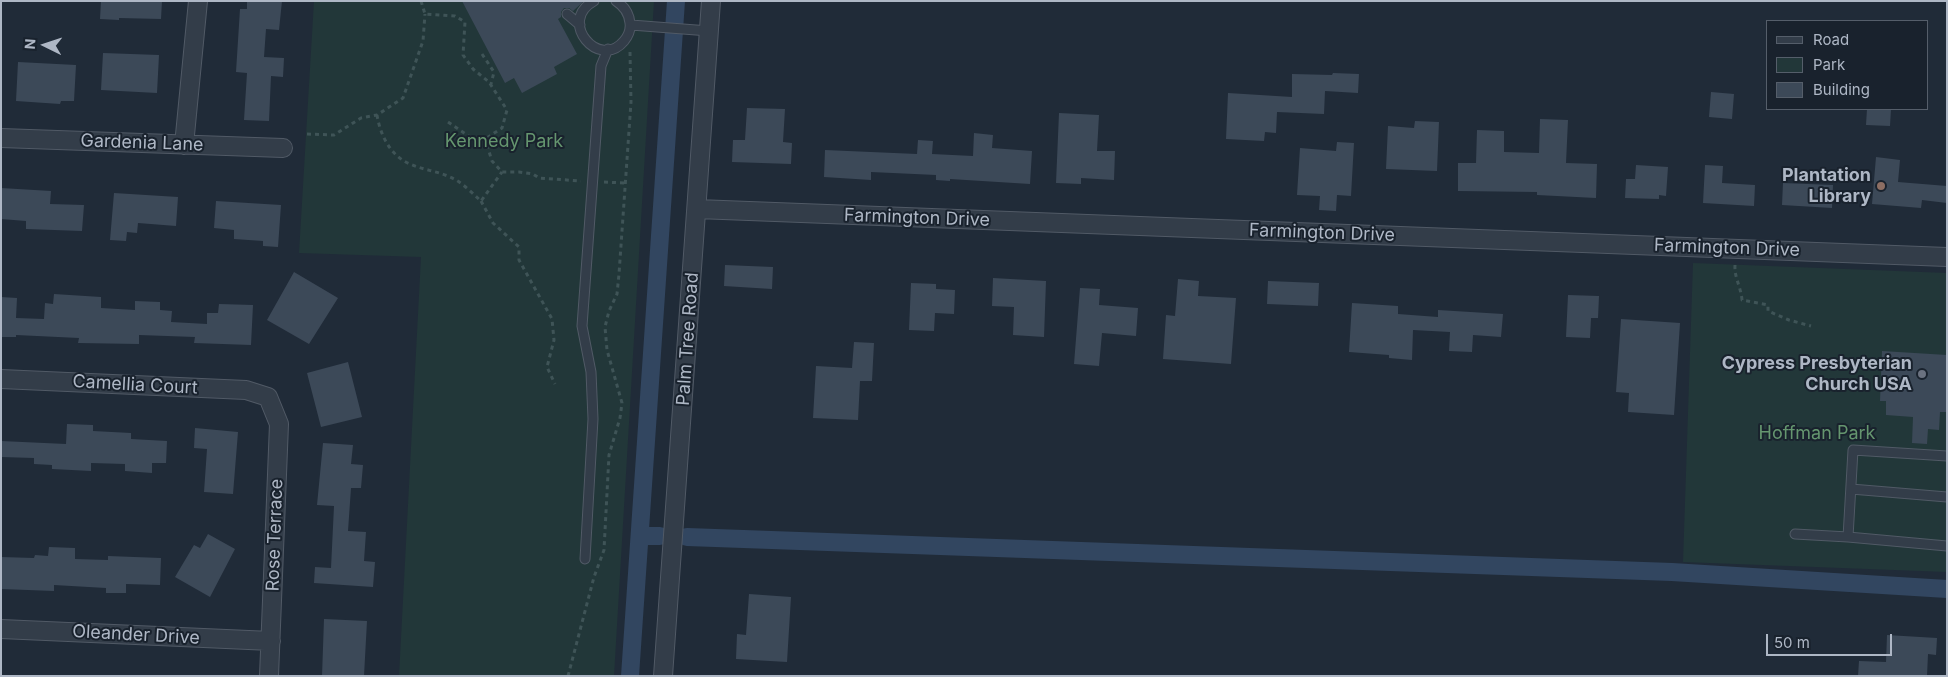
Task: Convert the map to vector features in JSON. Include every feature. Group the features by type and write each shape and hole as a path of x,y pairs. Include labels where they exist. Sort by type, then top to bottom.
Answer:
{"street":[{"path":"184,145 198,1"},
{"name":"Palm Tree Road","path":"663,676 697,209 703,31 711,1"},
{"name":"Gardenia Lane","path":"1,138 284,148"},
{"name":"Farmington Drive","path":"697,209 1947,257"},
{"name":"Camellia Court","path":"1,379 246,390 268,397"},
{"name":"Rose Terrace","path":"268,397 279,424 269,676"},
{"name":"Oleander Drive","path":"1,629 271,641"}],"lane":[{"path":"594,1 584,9 580,25 581,33 592,46 608,50 622,44 627,38 631,25 626,9 616,1"},
{"path":"567,14 580,25"},
{"path":"631,25 703,31"},
{"path":"585,559 593,419 591,372 582,326 601,66 608,50"},
{"path":"1848,537 1853,450 1947,456"},
{"path":"1851,489 1947,497"},
{"path":"1795,534 1947,546"}],"path":[{"path":"307,134 334,135 361,118 377,114 403,98 423,41 425,14 421,1"},
{"path":"425,14 455,16 465,22 463,55 473,69 491,84 507,110 502,128 485,139 470,137 448,122"},
{"path":"568,676 594,577 604,550 610,455 621,411 620,391 612,372 607,350 605,327 609,311 617,294 619,274 631,102 630,52"},
{"path":"482,54 494,72 491,84"},
{"path":"377,114 380,131 390,149 408,164 439,172 453,178 481,201 492,223 519,247 519,260 552,319 554,340 547,367 555,384"},
{"path":"485,139 492,161 502,172 533,174 539,178 584,181"},
{"path":"481,201 502,172"},
{"path":"1735,265 1734,273 1741,289 1742,300 1768,305 1768,311 1789,320 1811,326"}],"green space":[{"name":"Kennedy Park","path":"314,1 654,1 614,676 399,676 421,257 299,253"},
{"name":"Hoffman Park","path":"1693,263 1947,273 1947,572 1683,562"}],"building":[{"path":"101,1 162,1 161,19 100,19"},
{"path":"247,1 282,1 279,30 266,29 264,57 284,58 283,77 271,76 269,121 244,120 247,73 236,72 240,9 247,9"},
{"path":"462,1 584,1 573,11 569,8 564,8 561,12 561,17 558,19 577,54 554,67 557,74 522,93 514,78 505,83"},
{"path":"103,53 159,55 157,93 101,90"},
{"path":"18,62 76,65 74,101 61,101 60,104 16,101"},
{"path":"1333,73 1359,74 1358,93 1325,91 1324,114 1277,112 1276,133 1265,132 1264,141 1226,139 1228,93 1292,97 1292,74 1332,75"},
{"path":"1711,92 1734,94 1732,119 1709,117"},
{"path":"747,108 785,109 783,142 792,143 791,164 732,162 733,140 745,140"},
{"path":"1867,110 1891,110 1890,126 1866,125"},
{"path":"1059,113 1099,115 1097,151 1115,151 1114,180 1081,178 1081,184 1056,183"},
{"path":"1540,119 1568,120 1566,163 1597,164 1596,198 1537,195 1537,192 1458,191 1458,163 1476,163 1477,130 1504,131 1504,152 1539,153"},
{"path":"1415,121 1439,122 1437,171 1386,169 1388,126 1414,128"},
{"path":"974,133 993,135 992,148 1032,151 1030,184 950,179 950,181 936,180 936,175 871,172 871,180 824,177 825,150 917,154 918,140 933,141 932,154 973,156"},
{"path":"1337,142 1354,143 1351,196 1337,195 1336,211 1319,210 1320,196 1297,195 1300,148 1336,151"},
{"path":"1876,157 1900,160 1898,182 1947,186 1947,203 1922,200 1921,208 1872,204"},
{"path":"1636,165 1668,167 1666,196 1659,195 1659,199 1625,198 1626,179 1635,179"},
{"path":"1705,165 1723,166 1722,183 1755,185 1754,206 1703,203"},
{"path":"1783,183 1833,185 1832,208 1782,205"},
{"path":"1,188 51,191 50,204 84,205 82,231 26,229 26,221 1,219"},
{"path":"114,193 178,197 176,226 138,223 137,233 127,232 126,241 110,240"},
{"path":"216,201 281,205 278,247 263,246 263,241 234,239 234,230 214,228"},
{"path":"725,265 773,267 772,289 724,286"},
{"path":"294,272 338,298 309,344 267,320"},
{"path":"993,278 1046,281 1044,337 1013,335 1014,307 992,306"},
{"path":"1178,279 1199,281 1198,296 1236,298 1231,364 1163,359 1166,315 1175,316"},
{"path":"1268,281 1319,283 1318,306 1267,304"},
{"path":"911,283 936,284 936,289 955,290 954,314 935,313 934,331 909,330"},
{"path":"1080,288 1100,289 1099,305 1138,308 1136,336 1102,333 1099,366 1074,364"},
{"path":"54,294 101,297 101,308 135,310 135,301 160,302 160,310 172,311 171,322 207,324 207,313 218,313 219,304 253,305 251,345 194,343 195,337 139,335 139,344 78,343 79,338 16,335 16,337 1,337 1,297 17,298 16,318 44,319 45,303 53,304"},
{"path":"1568,295 1599,296 1598,318 1591,318 1590,338 1566,337"},
{"path":"1352,303 1398,306 1398,314 1438,317 1438,310 1503,314 1501,337 1473,335 1472,352 1449,351 1450,332 1413,330 1412,360 1389,358 1389,355 1349,352"},
{"path":"1621,319 1680,323 1674,415 1628,412 1629,393 1616,392"},
{"path":"854,342 874,343 872,381 860,381 858,420 813,418 816,366 852,368"},
{"path":"1882,351 1947,355 1947,412 1940,412 1939,430 1928,429 1927,444 1912,443 1913,417 1886,415 1886,401 1880,401"},
{"path":"348,362 362,417 321,427 307,373"},
{"path":"67,424 93,425 93,431 131,433 131,439 167,441 166,463 152,463 152,473 125,471 125,464 91,463 91,471 52,469 52,465 34,464 34,458 1,457 1,441 66,444"},
{"path":"195,428 238,432 233,494 204,492 207,449 194,448"},
{"path":"323,443 353,445 351,464 363,465 361,488 351,488 348,531 366,532 364,561 375,562 373,587 314,583 315,567 331,568 334,506 317,505"},
{"path":"208,534 235,549 210,597 175,577 194,545 200,548"},
{"path":"49,547 75,548 75,559 108,560 108,556 161,558 160,585 126,584 126,593 106,593 106,588 54,585 54,591 1,589 1,557 34,558 35,555 48,556"},
{"path":"749,594 791,597 787,662 736,659 737,634 746,635"},
{"path":"324,619 367,621 364,676 322,676"},
{"path":"1887,635 1937,638 1936,655 1928,654 1927,676 1858,676 1859,661 1886,662"}],"waterway":[{"path":"630,676 676,1"},
{"path":"640,536 660,536"},
{"path":"687,537 1672,572 1947,589"}],"place":[{"name":"Plantation Library","path":"1881,186"},
{"name":"Cypress Presbyterian Church USA","path":"1922,374"}]}
